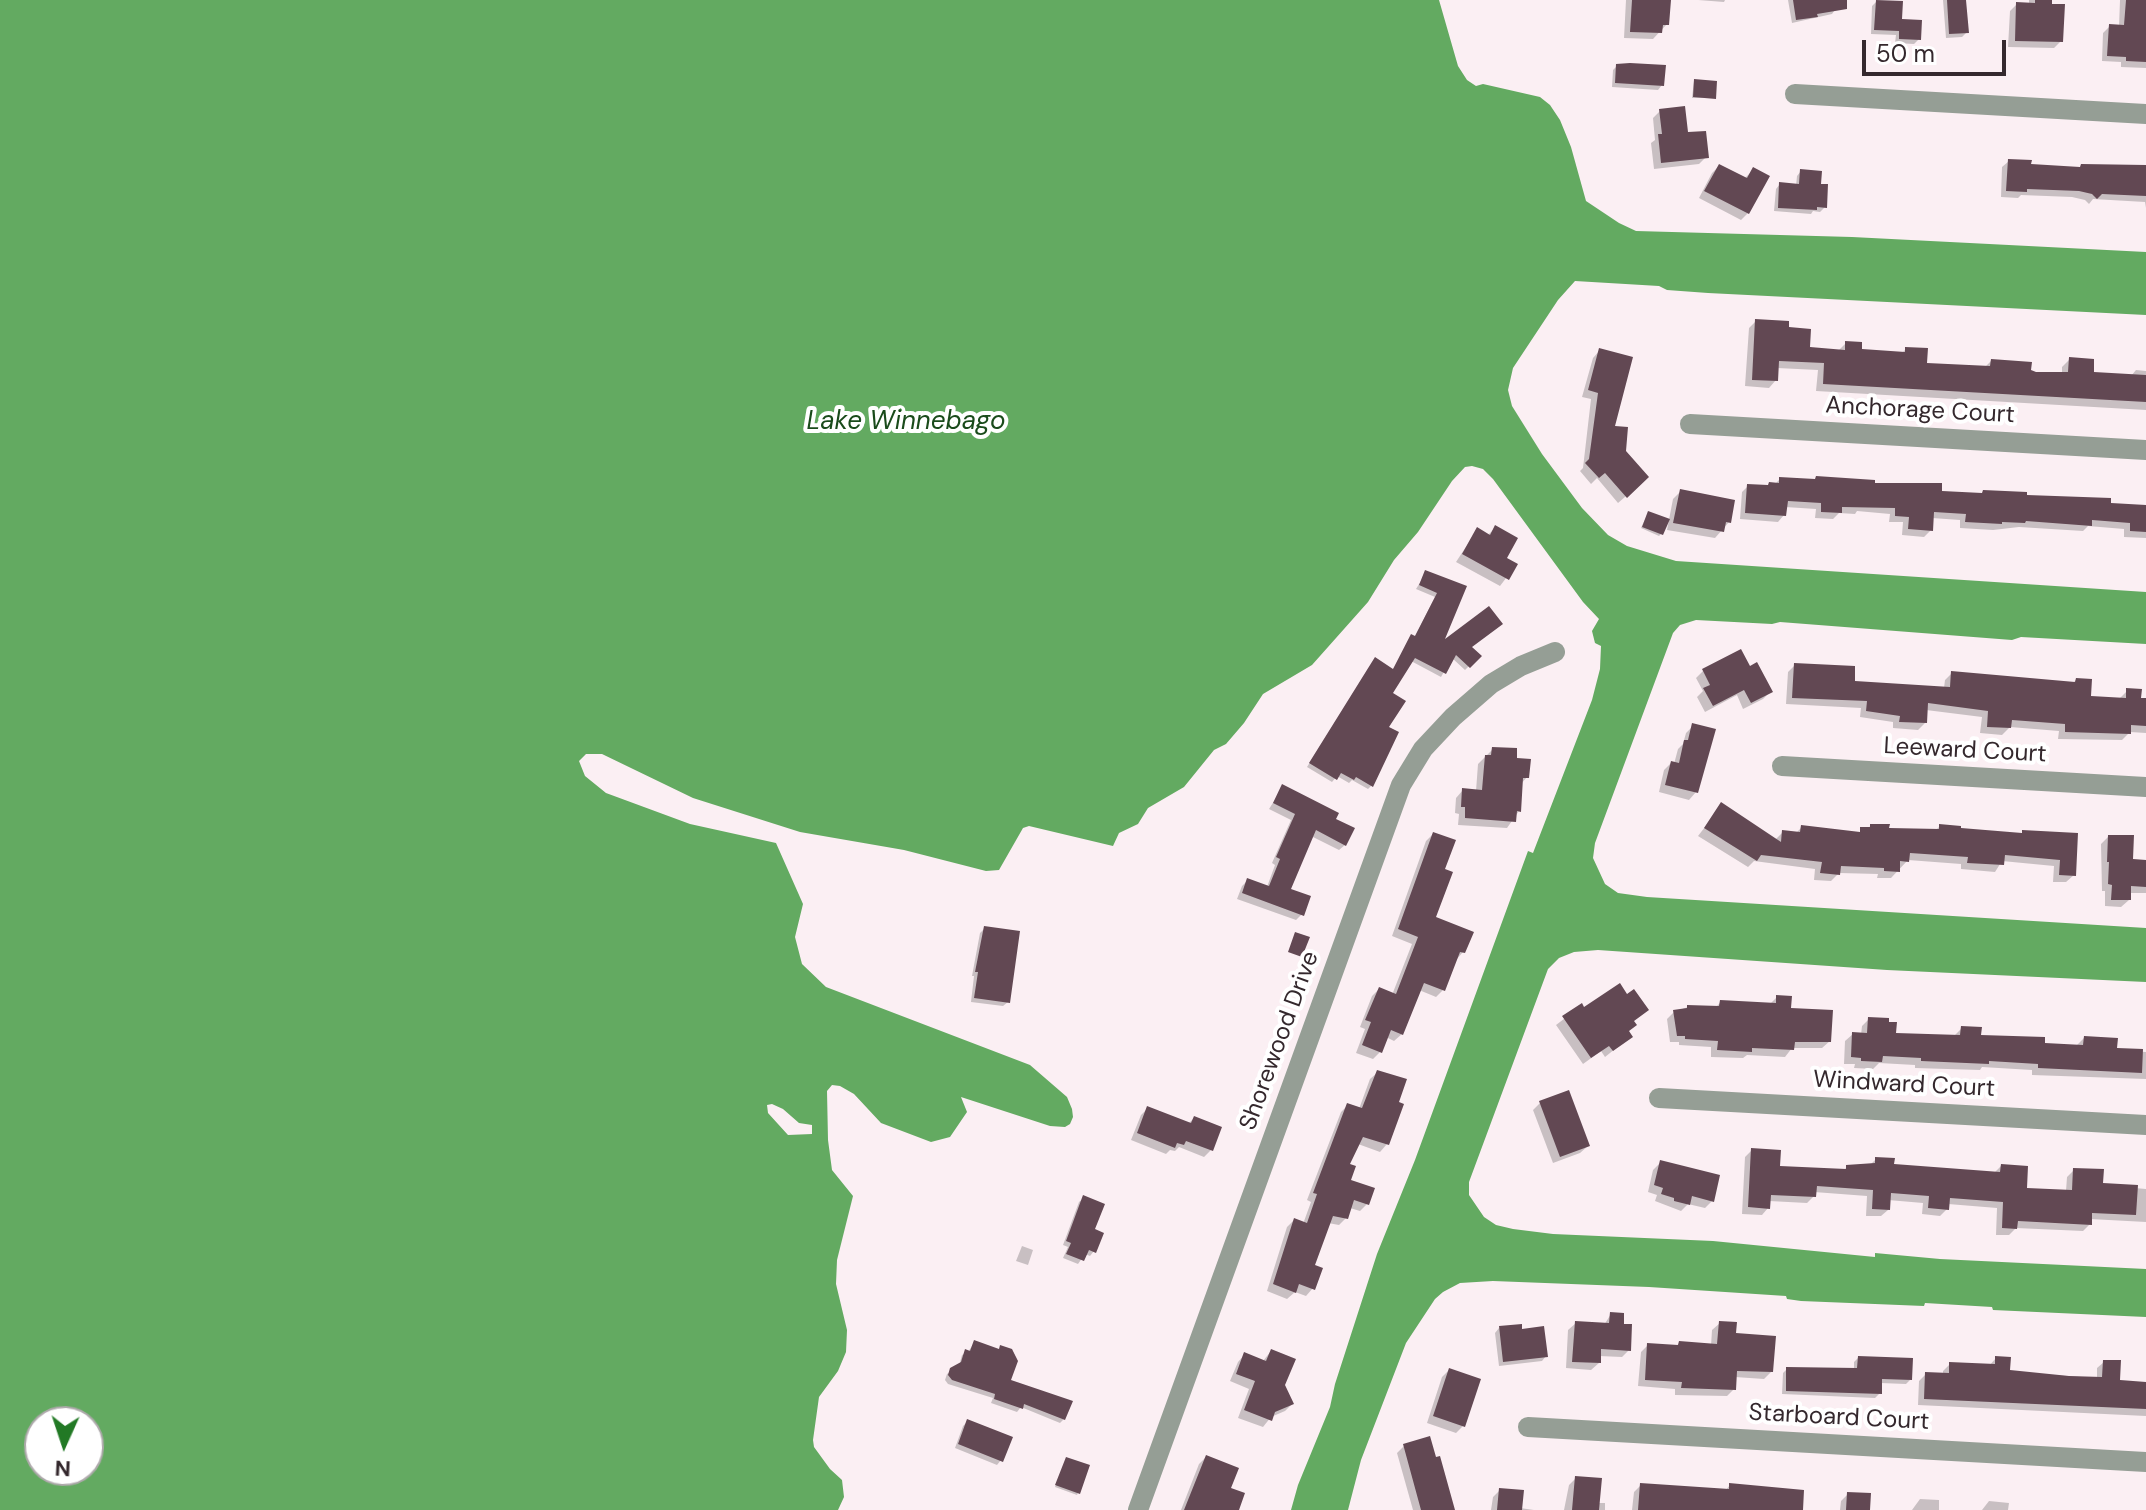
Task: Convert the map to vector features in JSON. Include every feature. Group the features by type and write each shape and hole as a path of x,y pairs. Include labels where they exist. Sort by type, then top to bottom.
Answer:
{"street":[{"path":"1795,94 2146,114"},
{"name":"Anchorage Court","path":"1690,424 2146,450"},
{"name":"Shorewood Drive","path":"1138,1510 1401,785 1423,749 1463,708 1501,678 1555,652"},
{"name":"Leeward Court","path":"1782,766 2146,787"},
{"name":"Windward Court","path":"1659,1098 2146,1125"},
{"name":"Starboard Court","path":"1528,1427 2146,1462"}],"water":[{"name":"Lake Winnebago","path":"0,0 1439,0 1458,66 1467,80 1476,86 1483,84 1540,97 1550,105 1571,147 1586,201 1636,231 1852,237 2146,252 2146,315 1708,293 1667,290 1659,286 1575,281 1558,300 1513,368 1508,390 1512,406 1542,454 1582,508 1608,535 1627,546 1676,561 2146,592 2146,644 2021,637 2012,640 1780,622 1696,620 1680,625 1673,633 1595,843 1593,858 1605,884 1618,893 1647,897 2146,928 2146,982 1887,970 1598,950 1574,952 1559,958 1548,969 1469,1182 1469,1195 1484,1217 1496,1225 1553,1234 1713,1241 1875,1257 1875,1253 2146,1269 2146,1317 1993,1310 1992,1307 1925,1303 1924,1306 1801,1301 1787,1299 1786,1296 1649,1287 1493,1281 1460,1283 1435,1299 1406,1343 1361,1460 1348,1510 1291,1510 1330,1407 1377,1254 1415,1160 1528,851 1533,853 1592,700 1600,669 1601,646 1595,643 1592,631 1599,619 1583,602 1493,479 1483,469 1465,467 1394,560 1368,602 1312,665 1263,694 1244,723 1226,744 1214,750 1184,787 1148,808 1138,824 1119,833 1113,846 1029,826 1023,828 999,870 986,871 904,850 800,832 693,798 602,754 586,754 579,761 585,776 606,793 690,824 776,843 803,904 795,937 802,964 826,987 1030,1065 1067,1097 1072,1109 1070,1124 1065,1127 1050,1126 961,1097 967,1112 950,1137 931,1142 881,1123 854,1094 840,1086 832,1085 827,1091 832,1170 853,1196 837,1260 836,1284 847,1330 846,1352 838,1371 819,1397 813,1440 814,1447 842,1480 844,1497 838,1510 0,1510","holes":["767,1105 783,1109 799,1123 812,1125 812,1134 788,1135 768,1113"]}],"building":[{"path":"1632,0 1671,0 1669,25 1663,25 1662,33 1630,32"},
{"path":"1793,0 1847,0 1847,9 1796,20"},
{"path":"1876,0 1903,1 1902,19 1922,20 1921,40 1899,39 1899,31 1874,30"},
{"path":"1947,0 1966,0 1969,33 1949,34"},
{"path":"2035,0 2065,4 2063,42 2015,41 2016,2 2035,3"},
{"path":"2126,0 2146,0 2146,62 2107,56 2109,24 2124,25"},
{"path":"1616,64 1666,65 1664,86 1615,83"},
{"path":"1694,79 1717,81 1716,99 1693,97"},
{"path":"1685,106 1688,132 1706,131 1709,158 1661,163 1659,109"},
{"path":"2008,159 2032,160 2031,164 2080,167 2081,164 2146,165 2146,196 2102,194 2097,199 2092,194 2079,191 2006,191"},
{"path":"1719,164 1747,178 1753,167 1770,176 1749,214 1704,191"},
{"path":"1800,169 1822,171 1821,184 1828,184 1827,208 1778,208 1779,182 1799,184"},
{"path":"1755,319 1789,321 1789,327 1811,329 1810,347 1845,350 1845,341 1862,342 1862,349 1905,352 1905,347 1928,348 1927,363 1990,366 1991,359 2032,362 2031,370 2036,372 2068,372 2069,357 2094,359 2094,372 2146,375 2146,402 1823,384 1824,363 1779,361 1778,381 1752,380"},
{"path":"1599,348 1633,357 1615,426 1628,427 1626,451 1649,477 1627,498 1605,473 1599,478 1585,463 1589,459 1598,393 1588,390"},
{"path":"1816,476 1875,480 1875,483 1942,483 1942,491 1982,493 1983,490 2111,498 2111,503 2146,505 2146,532 2130,531 2130,523 2092,520 2092,526 2026,521 2002,524 1965,522 1966,514 1934,512 1933,531 1908,529 1909,517 1895,516 1895,508 1842,507 1842,513 1821,512 1821,503 1788,501 1786,516 1745,513 1747,484 1768,485 1769,482 1779,483 1779,477 1815,479"},
{"path":"1680,489 1735,500 1731,523 1726,522 1724,532 1673,523"},
{"path":"1648,511 1670,519 1663,535 1642,527"},
{"path":"1495,525 1518,538 1507,558 1518,564 1509,580 1462,554 1477,527 1490,535"},
{"path":"1425,570 1467,586 1445,639 1489,606 1503,624 1472,647 1482,656 1470,668 1456,655 1446,674 1415,658 1393,693 1406,701 1389,727 1399,732 1373,787 1341,773 1337,780 1309,763 1375,657 1393,669 1411,634 1415,636 1437,593 1419,585"},
{"path":"1741,649 1750,666 1757,662 1773,692 1751,703 1744,690 1713,706 1703,688 1710,685 1702,669"},
{"path":"1794,663 1855,666 1855,681 1950,687 1951,671 2075,682 2076,678 2092,679 2091,696 2126,698 2126,688 2142,689 2141,698 2146,698 2146,726 2131,725 2131,734 2065,732 2065,724 2012,720 2011,728 1987,727 1988,711 1928,703 1927,723 1899,722 1900,716 1866,711 1867,701 1792,698"},
{"path":"1692,723 1716,729 1698,793 1665,785 1671,761 1679,763"},
{"path":"1492,747 1517,748 1517,758 1531,759 1529,778 1523,778 1521,812 1517,811 1516,822 1465,818 1465,807 1461,807 1462,788 1482,790 1485,755 1491,755"},
{"path":"1282,784 1339,813 1336,819 1355,828 1346,846 1316,830 1291,889 1311,896 1304,916 1242,893 1247,878 1269,886 1280,859 1276,857 1295,814 1273,803"},
{"path":"1721,802 1781,842 1782,830 1800,832 1801,825 1860,832 1860,827 1870,827 1870,824 1890,824 1889,828 1939,829 1939,824 2022,833 2022,830 2078,833 2076,876 2059,875 2060,860 2005,855 2004,865 1967,863 1968,857 1910,853 1909,862 1900,861 1900,872 1841,866 1840,875 1820,873 1822,862 1761,855 1757,861 1704,828"},
{"path":"1433,832 1456,840 1445,869 1453,872 1436,917 1474,932 1465,953 1460,952 1445,991 1424,983 1403,1035 1391,1030 1382,1053 1362,1045 1371,1022 1365,1020 1379,987 1396,994 1418,937 1398,929"},
{"path":"2108,835 2134,835 2133,859 2146,860 2146,887 2131,886 2131,900 2111,900"},
{"path":"984,926 1020,931 1010,1003 974,998 978,972 975,972"},
{"path":"1295,932 1310,937 1302,957 1288,952"},
{"path":"1620,983 1627,994 1634,989 1649,1010 1634,1021 1637,1025 1629,1031 1633,1037 1613,1051 1609,1046 1591,1058 1562,1016 1582,1003 1584,1007"},
{"path":"1776,995 1792,996 1791,1008 1833,1010 1831,1042 1795,1042 1794,1050 1752,1048 1752,1052 1717,1050 1718,1041 1677,1036 1673,1010 1687,1008 1687,1005 1719,1006 1720,1000 1776,1003"},
{"path":"1868,1017 1889,1018 1889,1022 1897,1022 1896,1033 1960,1035 1961,1026 1982,1027 1981,1035 2045,1037 2045,1043 2083,1045 2084,1036 2118,1038 2117,1048 2143,1049 2142,1073 2038,1068 2038,1064 1989,1061 1989,1064 1921,1061 1921,1058 1883,1056 1882,1062 1861,1061 1861,1058 1851,1057 1852,1032 1867,1033"},
{"path":"1377,1070 1407,1079 1399,1102 1404,1104 1389,1145 1363,1137 1350,1164 1356,1166 1351,1180 1375,1188 1369,1205 1354,1200 1348,1219 1333,1216 1315,1265 1323,1268 1315,1290 1299,1284 1296,1293 1273,1284 1294,1218 1307,1223 1317,1194 1313,1193 1347,1103 1362,1108"},
{"path":"1569,1090 1590,1146 1560,1157 1539,1101"},
{"path":"1147,1106 1191,1123 1194,1116 1222,1127 1213,1151 1186,1141 1184,1145 1177,1143 1175,1148 1137,1133"},
{"path":"1751,1148 1781,1150 1780,1166 1846,1169 1846,1165 1875,1163 1875,1157 1895,1158 1894,1164 2000,1172 2001,1164 2028,1166 2027,1188 2072,1190 2073,1168 2104,1169 2103,1183 2138,1185 2136,1215 2092,1213 2092,1225 2018,1221 2017,1229 2002,1228 2003,1202 1950,1198 1949,1210 1928,1208 1929,1196 1891,1193 1890,1210 1872,1209 1873,1190 1817,1186 1816,1197 1771,1195 1770,1209 1748,1207"},
{"path":"1660,1160 1720,1175 1714,1202 1692,1196 1690,1205 1661,1194 1663,1188 1654,1185"},
{"path":"1083,1195 1105,1204 1095,1229 1104,1233 1096,1253 1089,1250 1084,1261 1066,1254 1071,1243 1066,1241"},
{"path":"1610,1312 1624,1313 1624,1324 1632,1324 1631,1351 1601,1349 1601,1363 1572,1362 1575,1321 1609,1323"},
{"path":"1719,1321 1737,1322 1736,1333 1776,1336 1773,1372 1737,1371 1736,1390 1681,1388 1682,1382 1645,1380 1647,1343 1678,1345 1679,1341 1717,1344"},
{"path":"1522,1324 1522,1329 1544,1326 1548,1357 1503,1362 1499,1326"},
{"path":"974,1340 999,1349 1000,1345 1012,1349 1018,1361 1011,1380 1073,1401 1065,1420 1024,1404 1023,1409 994,1399 995,1394 952,1380 948,1375 950,1368 961,1362 965,1349 970,1351"},
{"path":"1271,1349 1296,1359 1285,1385 1294,1404 1275,1412 1272,1421 1244,1410 1255,1381 1236,1374 1244,1352 1266,1361"},
{"path":"1858,1356 1913,1358 1912,1380 1882,1379 1882,1394 1786,1391 1786,1367 1857,1368"},
{"path":"1995,1356 2011,1357 2010,1370 2069,1376 2102,1377 2103,1360 2121,1360 2120,1380 2146,1382 2146,1409 1924,1399 1925,1372 1949,1373 1949,1362 1995,1364"},
{"path":"1449,1368 1481,1379 1465,1427 1433,1416"},
{"path":"967,1419 1013,1437 1003,1462 958,1444"},
{"path":"1430,1436 1436,1457 1440,1456 1455,1510 1421,1510 1403,1444"},
{"path":"1206,1455 1239,1468 1231,1488 1245,1493 1239,1510 1184,1510"},
{"path":"1066,1457 1090,1465 1080,1494 1055,1485"},
{"path":"1575,1476 1602,1478 1599,1510 1572,1510"},
{"path":"1640,1483 1729,1489 1729,1483 1804,1490 1803,1510 1638,1510"},
{"path":"1499,1488 1524,1490 1522,1510 1497,1510"},
{"path":"1847,1492 1871,1493 1870,1510 1846,1510"}]}
